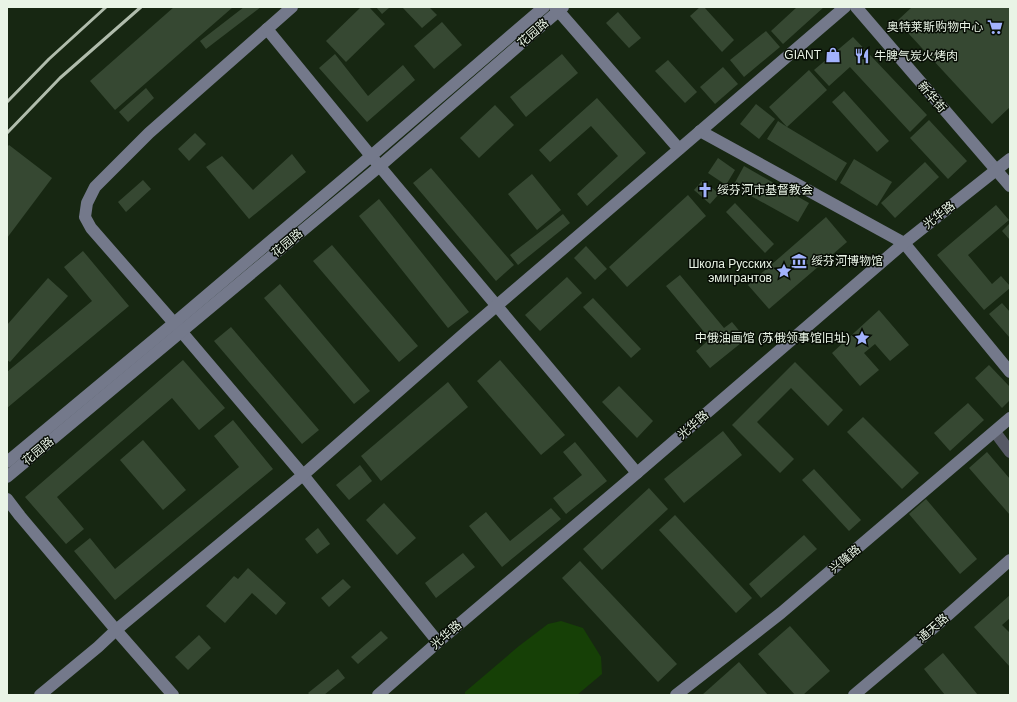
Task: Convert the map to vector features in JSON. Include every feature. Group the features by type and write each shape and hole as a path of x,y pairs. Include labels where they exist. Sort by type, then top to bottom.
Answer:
{"street":[{"path":"292,7 149,133 95,188 87,203 85,217 91,228 178,327 303,475 438,642"},
{"name":"花园路","path":"7,476 371,156 544,7"},
{"path":"40,695 303,475 497,305 845,7"},
{"name":"新华街","path":"856,7 1010,186"},
{"path":"559,8 679,149"},
{"name":"花园路","path":"7,462 380,166 559,8"},
{"path":"267,29 371,156 638,473"},
{"path":"700,131 904,243 1010,372"},
{"name":"光华路","path":"378,695 904,243 1010,159"},
{"name":"兴隆路","path":"676,695 781,613 1010,418"},
{"path":"995,432 1010,452"},
{"path":"7,499 116,630 173,695"},
{"name":"通天路","path":"854,695 931,630 1010,560"}],"green space":[{"path":"561,621 583,628 601,657 602,674 577,695 465,695 465,692 519,646 548,624"}],"building":[{"path":"174,7 233,7 115,110 90,81"},
{"path":"244,7 261,7 206,49 200,41"},
{"path":"361,7 369,7 385,24 346,62 326,41"},
{"path":"376,7 390,7 382,14"},
{"path":"402,7 429,7 437,15 422,28"},
{"path":"700,7 704,7 734,40 722,52 690,16"},
{"path":"797,7 824,7 783,44 771,31"},
{"path":"912,7 1010,7 1010,107 992,124 897,21"},
{"path":"618,12 641,38 629,48 606,23"},
{"path":"442,22 462,45 434,69 414,46"},
{"path":"766,31 780,47 744,77 730,60"},
{"path":"853,37 927,115 910,132 850,67 829,86 814,70"},
{"path":"335,54 368,96 403,65 415,80 367,122 319,68"},
{"path":"562,54 578,73 526,117 510,97"},
{"path":"668,60 697,92 685,103 655,71"},
{"path":"723,67 738,84 715,104 700,87"},
{"path":"809,70 827,90 787,127 769,107"},
{"path":"146,88 154,98 128,122 119,112"},
{"path":"844,91 889,141 877,152 832,102"},
{"path":"597,98 646,153 587,206 577,194 618,156 591,126 550,162 539,150"},
{"path":"756,104 775,119 759,139 740,124"},
{"path":"495,105 514,125 479,158 460,138"},
{"path":"929,120 967,161 948,179 910,138"},
{"path":"778,121 847,163 836,181 767,139"},
{"path":"195,133 206,144 189,161 178,149"},
{"path":"9,145 52,178 7,238 7,147"},
{"path":"292,154 306,172 249,219 206,167 222,156 253,190"},
{"path":"718,158 735,170 726,185 708,173"},
{"path":"854,159 892,182 877,206 840,183"},
{"path":"925,162 939,177 895,218 881,203"},
{"path":"744,166 809,203 798,222 733,186"},
{"path":"431,168 514,265 496,281 413,183"},
{"path":"532,174 561,210 537,230 508,194"},
{"path":"143,180 151,189 126,212 118,202"},
{"path":"703,180 719,194 710,204 694,190"},
{"path":"688,195 706,216 627,287 609,267"},
{"path":"379,199 469,312 448,328 359,216"},
{"path":"735,203 774,244 765,253 726,212"},
{"path":"996,205 1009,220 968,255 992,284 1001,276 1010,288 984,310 937,255"},
{"path":"563,214 570,223 518,265 510,255"},
{"path":"826,217 847,242 769,309 748,285"},
{"path":"1010,223 1010,240 1002,231"},
{"path":"332,245 418,346 399,362 313,261"},
{"path":"586,246 607,269 595,280 574,258"},
{"path":"83,251 129,306 7,408 7,372 92,301 64,267"},
{"path":"680,275 724,328 732,322 746,339 710,368 696,351 710,339 666,286"},
{"path":"567,277 582,293 540,331 525,315"},
{"path":"48,278 68,296 10,362 7,360 7,325"},
{"path":"280,284 370,391 354,404 264,298"},
{"path":"593,298 641,349 631,358 583,307"},
{"path":"1002,303 1010,312 1010,338 989,314"},
{"path":"879,310 909,345 890,361 875,344 864,353 879,370 860,386 832,353"},
{"path":"231,327 319,430 302,444 214,341"},
{"path":"183,360 225,408 199,430 172,398 57,497 84,529 66,544 25,497"},
{"path":"500,360 565,435 541,455 477,381"},
{"path":"795,362 843,410 828,426 791,388 757,422 794,459 780,473 732,425"},
{"path":"989,365 1010,387 1010,400 1002,408 975,378"},
{"path":"448,382 468,407 381,481 361,456"},
{"path":"619,386 653,421 637,438 602,402"},
{"path":"968,403 984,420 950,451 934,433"},
{"path":"863,417 919,473 902,489 847,432"},
{"path":"233,420 273,469 115,600 74,551 90,538 115,569 239,467 214,436"},
{"path":"723,431 742,455 684,503 664,479"},
{"path":"143,440 186,490 163,510 120,460"},
{"path":"575,442 607,481 566,514 553,498 582,475 563,452"},
{"path":"987,452 1010,479 1010,515 969,468"},
{"path":"360,465 372,481 349,500 336,485"},
{"path":"814,469 861,520 849,531 802,480"},
{"path":"649,488 668,509 602,570 583,549"},
{"path":"926,499 977,559 960,574 909,514"},
{"path":"384,503 416,538 397,555 366,520"},
{"path":"551,508 561,519 502,567 469,526 486,512 510,541"},
{"path":"675,515 752,598 736,613 659,530"},
{"path":"318,528 330,544 317,554 305,539"},
{"path":"804,535 817,549 761,598 749,584"},
{"path":"463,553 475,567 436,598 425,583"},
{"path":"580,561 677,664 658,682 562,578"},
{"path":"248,568 286,603 276,615 252,593 225,623 206,606 234,576 238,579"},
{"path":"343,579 351,587 329,607 321,598"},
{"path":"1010,595 1010,618 1002,625 1010,633 1010,667 974,627"},
{"path":"790,626 830,671 803,695 795,695 758,654"},
{"path":"381,631 388,638 358,664 351,657"},
{"path":"199,635 211,648 188,670 175,657"},
{"path":"943,653 978,695 945,695 924,669"},
{"path":"739,662 768,695 702,695"},
{"path":"338,669 345,678 324,695 310,695 308,693"}],"railway":[{"path":"7,102 49,59 106,7"},
{"path":"7,133 60,78 141,7"}],"place":[{"name":"奥特莱斯购物中心","path":"995,27"},
{"name":"GIANT","path":"833,55"},
{"name":"牛脾气炭火烤肉","path":"862,56"},
{"name":"绥芬河市基督教会","path":"705,190"},
{"name":"绥芬河博物馆","path":"799,261"},
{"name":"Школа Русских эмигрантов","path":"784,271"},
{"name":"中俄油画馆 (苏俄领事馆旧址)","path":"862,338"}]}
